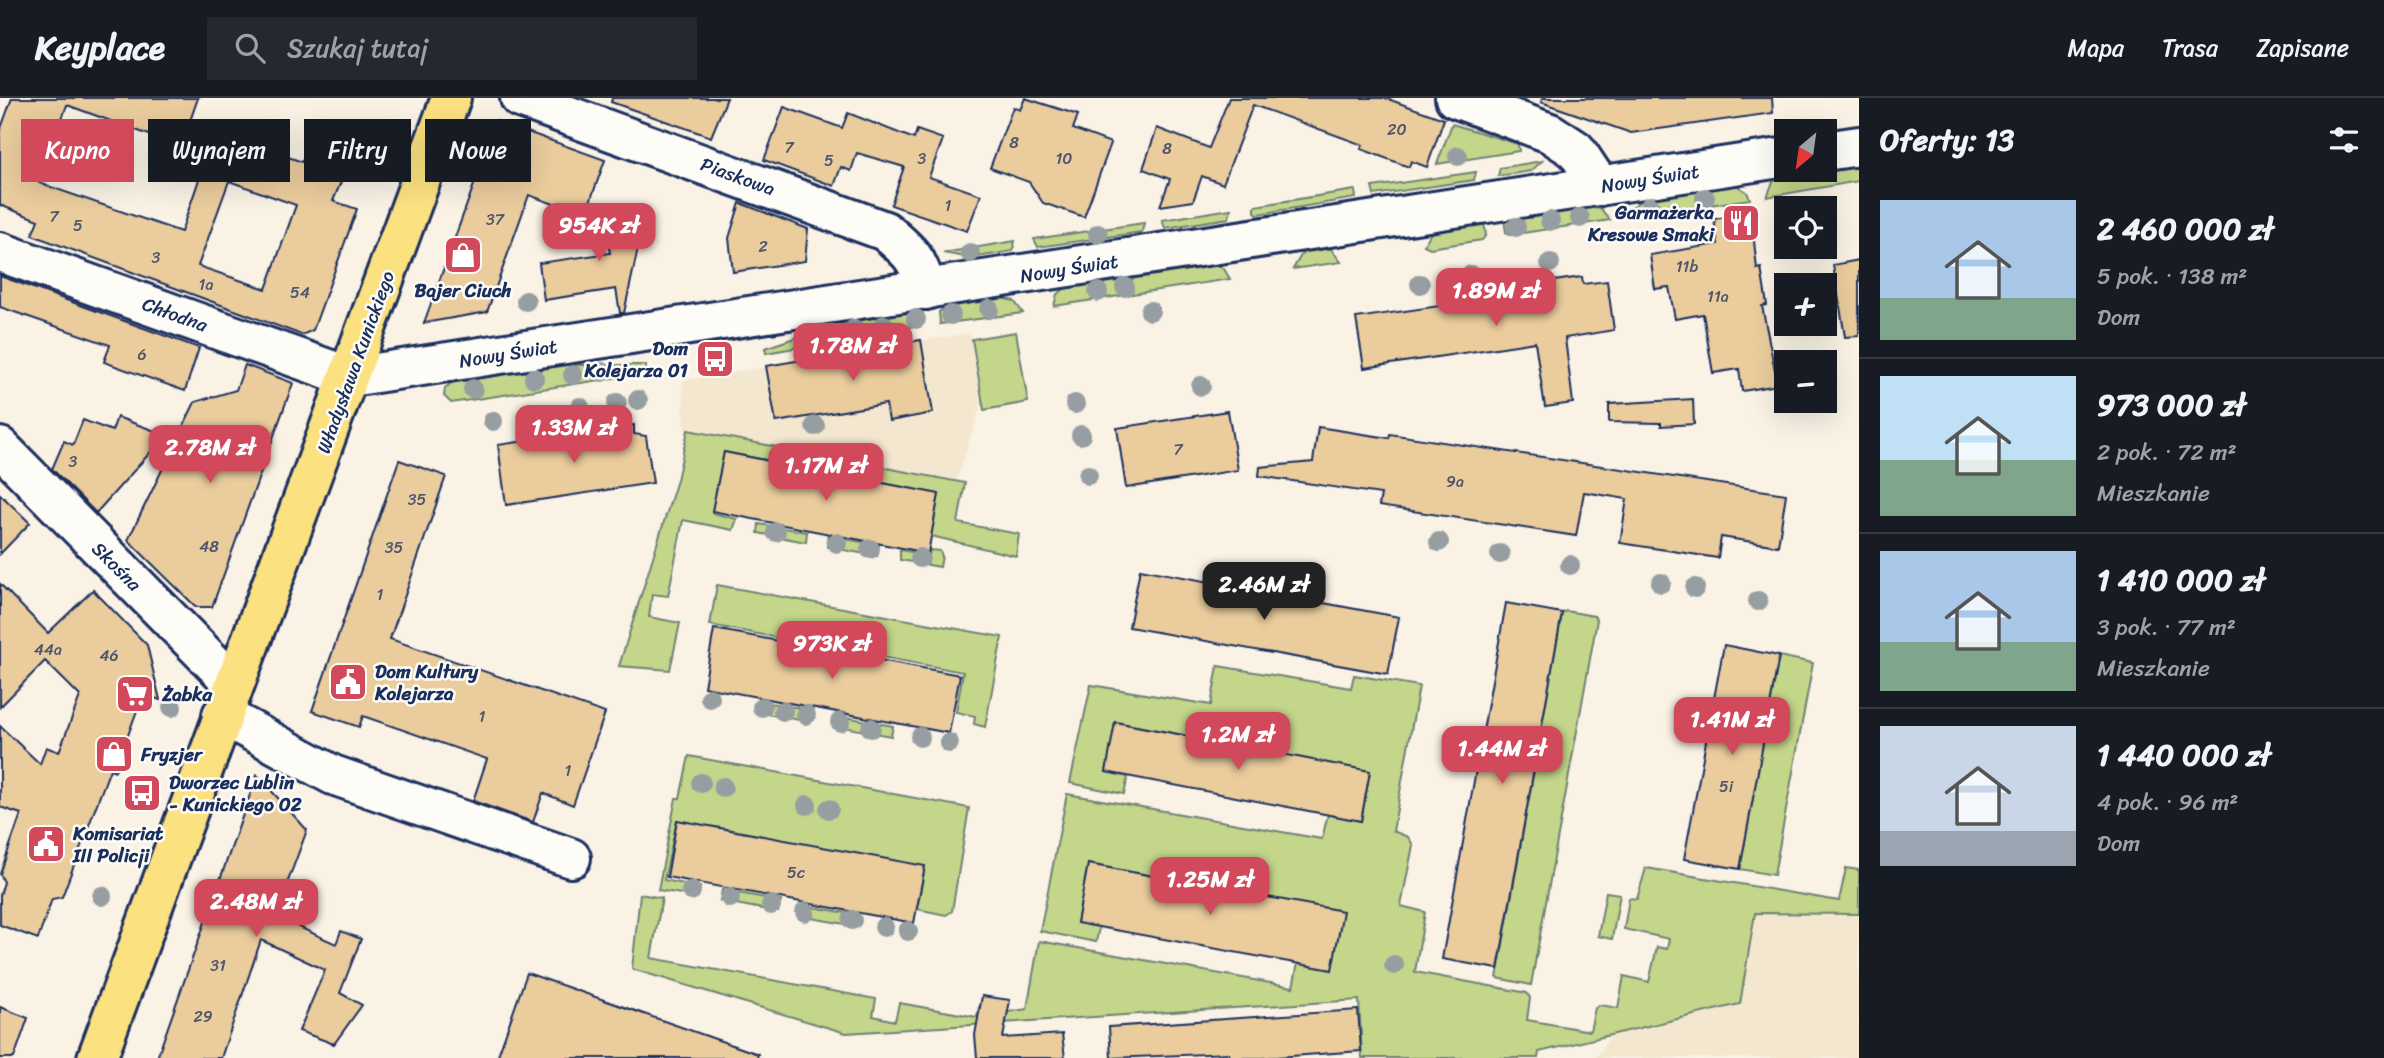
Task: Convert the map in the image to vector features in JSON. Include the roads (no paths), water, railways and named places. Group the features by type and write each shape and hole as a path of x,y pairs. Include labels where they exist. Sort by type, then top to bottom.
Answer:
{"main road":[{"name":"Władysława Kunickiego","path":"97,1058 451,98"}],"street":[{"name":"Piaskowa","path":"520,98 885,231 911,252 921,271 926,290"},
{"path":"1455,98 1550,133 1576,150 1600,186"},
{"path":"1838,149 1859,146"},
{"name":"Nowy Świat","path":"350,377 1774,159"},
{"name":"Chłodna","path":"0,252 350,377"},
{"name":"Skośna","path":"0,447 228,699 332,775 572,858"}],"place":[{"name":"Garmażerka Kresowe Smaki","path":"1741,223"},
{"name":"Bajer Ciuch","path":"463,255"},
{"name":"Dom Kolejarza 01","path":"715,359"},
{"name":"Dom Kultury Kolejarza","path":"348,682"},
{"name":"Żabka","path":"135,694"},
{"name":"Fryzjer","path":"114,754"},
{"name":"Dworzec Lublin - Kunickiego 02","path":"142,793"},
{"name":"Komisariat III Policji","path":"46,844"}]}
